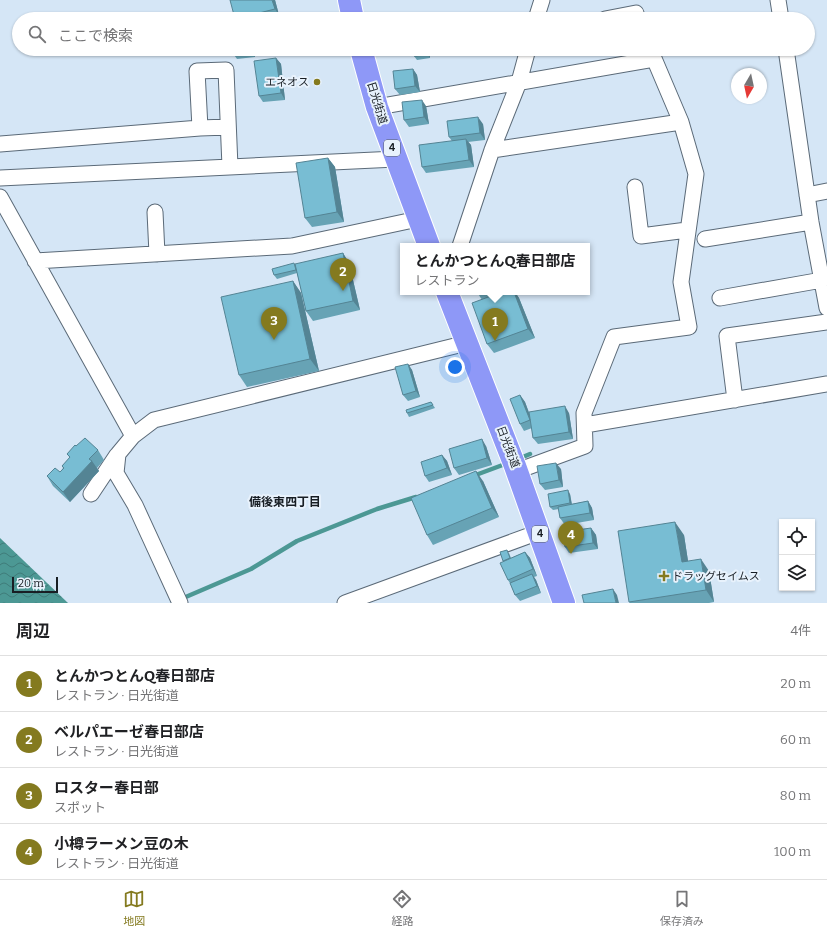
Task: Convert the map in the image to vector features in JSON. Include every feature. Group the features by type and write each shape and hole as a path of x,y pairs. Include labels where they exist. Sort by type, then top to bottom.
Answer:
{"highway":[{"path":"349,0 351,12"},
{"name":"日光街道","path":"363,56 377,107 428,243"},
{"name":"日光街道","path":"448,295 516,468 564,603"}],"street":[{"path":"538,12 542,0"},
{"path":"778,0 780,12"},
{"path":"461,243 492,150 519,82 526,56"},
{"path":"377,107 519,82 642,56"},
{"path":"516,468 585,446 584,413 614,337 689,327 681,282 687,230 696,174 681,122 653,56"},
{"path":"787,56 810,222 823,263 822,280 827,308"},
{"path":"200,128 197,71 226,70 230,167"},
{"path":"492,150 681,122"},
{"path":"0,144 228,127"},
{"path":"0,178 396,159"},
{"path":"635,187 641,236 687,230"},
{"path":"807,195 827,192"},
{"path":"0,197 133,436"},
{"path":"155,212 157,254"},
{"path":"35,261 292,246 418,219"},
{"path":"705,239 810,222"},
{"path":"720,298 822,280"},
{"path":"735,400 727,336 827,322"},
{"path":"91,494 118,454 133,436 154,420 467,343"},
{"path":"585,425 827,384"},
{"path":"118,454 116,473 135,505 177,597"},
{"path":"345,603 539,532"}],"water":[{"path":"0,538 68,603 0,603"}],"building":[{"path":"230,0 272,0 275,9 263,12 233,12"},
{"path":"276,58 281,93 259,96 254,61"},
{"path":"413,69 415,86 395,89 393,71"},
{"path":"422,100 424,117 404,120 402,102"},
{"path":"478,117 480,133 449,137 447,121"},
{"path":"466,139 469,160 422,167 419,145"},
{"path":"328,158 337,212 305,218 296,163"},
{"path":"343,253 353,301 306,311 295,264"},
{"path":"294,263 296,270 274,275 272,269"},
{"path":"293,281 310,359 239,375 221,297"},
{"path":"494,295 515,295 528,329 487,344 472,303"},
{"path":"408,364 416,391 403,395 395,367"},
{"path":"520,395 530,420 520,424 510,399"},
{"path":"431,402 433,405 407,413 406,410"},
{"path":"565,406 569,432 533,438 529,412"},
{"path":"85,438 98,450 89,459 92,461 63,492 47,476 55,468 60,472 64,468 62,466 70,457 67,454 75,445 76,446"},
{"path":"482,439 487,458 454,468 449,449"},
{"path":"442,455 447,468 425,476 421,462"},
{"path":"556,463 559,480 540,484 537,466"},
{"path":"476,471 492,508 427,535 411,498"},
{"path":"568,490 570,503 550,507 548,494"},
{"path":"588,501 590,513 560,518 558,507"},
{"path":"675,522 682,562 701,559 706,590 629,602 618,531"},
{"path":"591,528 593,543 565,547 563,532"},
{"path":"507,550 510,558 503,561 500,552"},
{"path":"525,552 533,569 508,580 500,563"},
{"path":"532,574 537,586 515,595 510,583"},
{"path":"613,589 616,603 584,603 582,595"}],"waterway":[{"path":"518,459 530,454"},
{"path":"473,476 508,463"},
{"path":"181,599 251,569 297,541 377,509 416,497"}],"place":[{"name":"エネオス","path":"317,82"},
{"name":"ベルパエーゼ春日部店","path":"343,291"},
{"name":"ロスター春日部","path":"274,340"},
{"name":"とんかつとんQ春日部店","path":"495,341"},
{"name":"小樽ラーメン豆の木","path":"571,554"},
{"name":"ドラッグセイムス","path":"664,576"}],"district":[{"name":"備後東四丁目","path":"285,502"}]}
